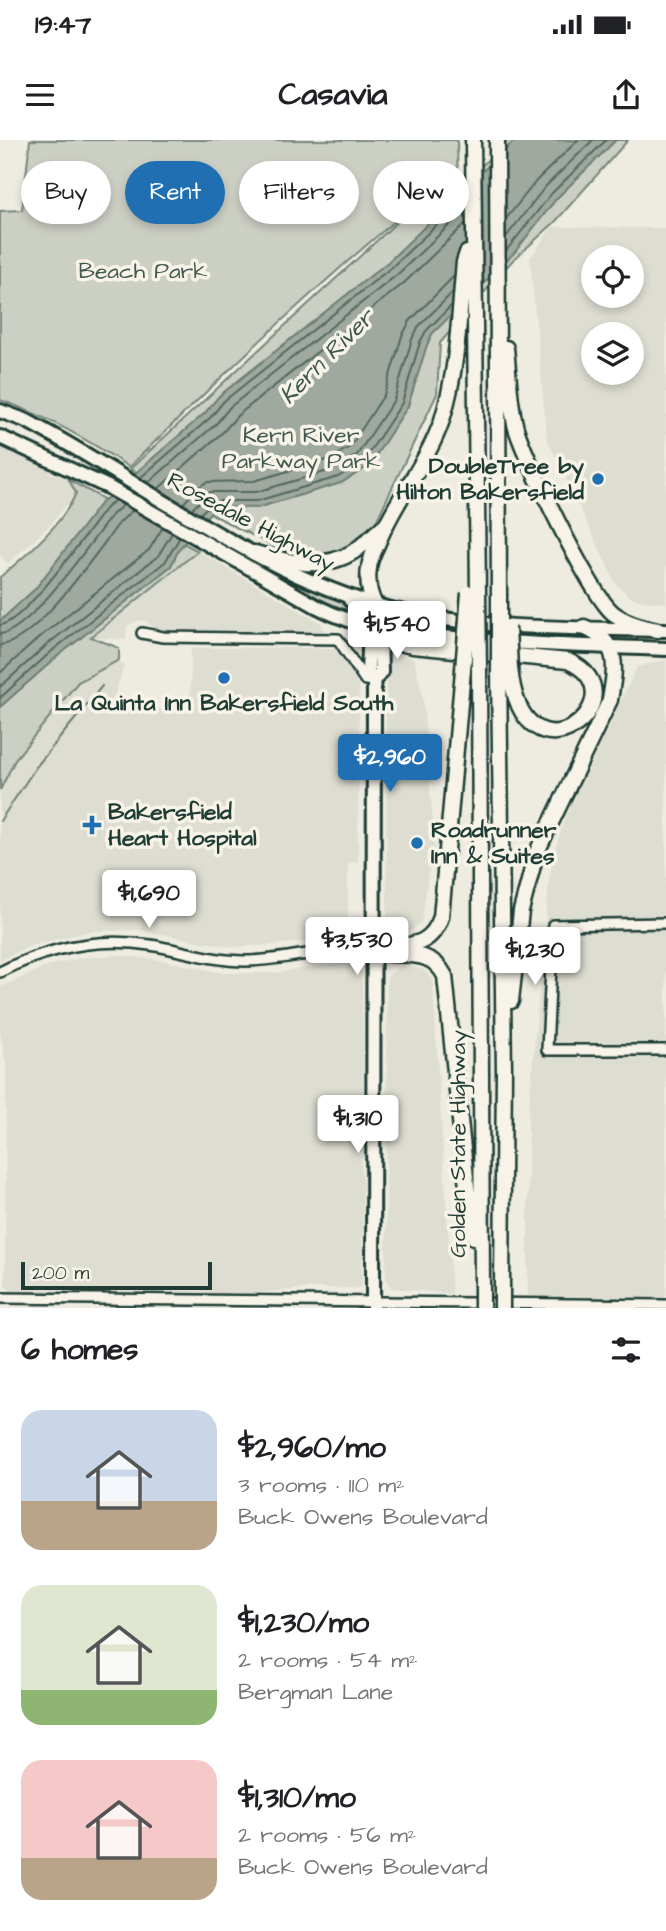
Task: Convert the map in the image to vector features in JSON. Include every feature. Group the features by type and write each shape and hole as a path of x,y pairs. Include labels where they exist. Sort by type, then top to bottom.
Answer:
{"highway":[{"path":"472,235 464,261 456,359 440,423 385,526 369,568 370,588 377,625 397,643 413,646 568,661 586,674 592,687 593,700 586,717 565,731 550,732 535,726 518,707 505,669 503,594 498,505 497,144"},
{"name":"Golden State Highway","path":"473,145 477,575 473,593 479,670 482,1308"},
{"path":"497,295 513,414 522,444 565,534 602,600 619,618 639,626 662,630"},
{"path":"255,553 285,561 323,562 352,553 385,526"},
{"path":"373,951 386,946 421,943 433,933 441,917 463,670 473,593"},
{"path":"377,625 400,631"},
{"path":"504,1072 521,911 530,872 548,824 610,700 613,684 611,647 603,637 584,627"},
{"name":"Golden State Highway","path":"502,1308 505,669"},
{"path":"373,951 387,956 429,958 440,967 447,979 468,1197 482,1284"}],"main road":[{"name":"Rosedale Highway","path":"0,411 27,421 110,467 255,553 311,581 375,605 404,612 484,623 662,630"},
{"name":"Rosedale Highway","path":"0,437 108,487 333,615 377,625"},
{"path":"341,593 377,625 381,672 374,681 373,1306"},
{"path":"377,625 404,612"},
{"path":"400,631 495,641 666,649"}],"street":[{"path":"142,633 163,637 338,639 365,680 374,681"},
{"path":"666,923 553,925 547,1050 666,1050"},
{"path":"0,972 51,951 111,942 151,945 204,957 244,961 325,952 373,951"},
{"path":"0,1298 373,1306 666,1305"}],"shaded area":[{"path":"552,227 666,228 666,603 630,597 616,584 547,439 530,258"},
{"path":"0,444 51,468 49,472 69,480 76,493 50,525 8,564 0,555"},
{"path":"198,551 321,623 325,631 162,630 139,620 127,626 126,639 91,638"},
{"path":"191,648 338,648 359,686 358,862 348,863 348,937 231,947 139,930 91,931 32,945 0,960 0,791 16,758 78,682 119,660 124,666 111,705 190,712"},
{"path":"390,653 414,658 423,698 435,850 431,851 422,921 413,930 400,934 387,923 386,696"},
{"path":"666,660 666,1297 528,1296 528,1116 549,880 554,853 566,816 637,667"},
{"path":"118,955 160,960 224,973 273,973 350,962 362,971 362,1286 254,1293 11,1291 5,1285 6,1064 0,1032 0,987 50,965 80,958"},
{"path":"403,964 424,970 433,986 452,1294 392,1288 386,1281 387,977"}],"green space":[{"name":"Beach Park","path":"30,140 457,140 457,161 373,161 373,224 391,224 236,363 129,467 67,429 0,400 0,211 21,210 21,224 111,224 111,161 28,161"},
{"name":"Kern River Parkway Park","path":"507,140 628,140 555,222 511,262 440,343 437,394 373,528 338,553 293,556 130,469 395,224 469,224 469,179"},
{"path":"69,480 198,551 91,637 119,648 119,660 78,682 16,758 0,790 0,577 53,528 70,505 76,493"},
{"path":"230,547 288,579 348,604 355,613 323,601 229,549"}],"water":[{"name":"Kern River","path":"515,140 616,140 557,198 514,253 432,334 408,406 369,466 341,483 257,508 215,507 179,549 171,566 58,656 0,707 0,621 35,589 101,503 205,413 219,396 388,262 428,224 469,224 469,184"}],"waterway":[{"path":"0,821 36,767 102,686"}],"place":[{"name":"DoubleTree by Hilton Bakersfield","path":"598,479"},
{"name":"La Quinta Inn Bakersfield South","path":"224,678"},
{"name":"Bakersfield Heart Hospital","path":"92,825"},
{"name":"Roadrunner Inn & Suites","path":"417,843"}]}
